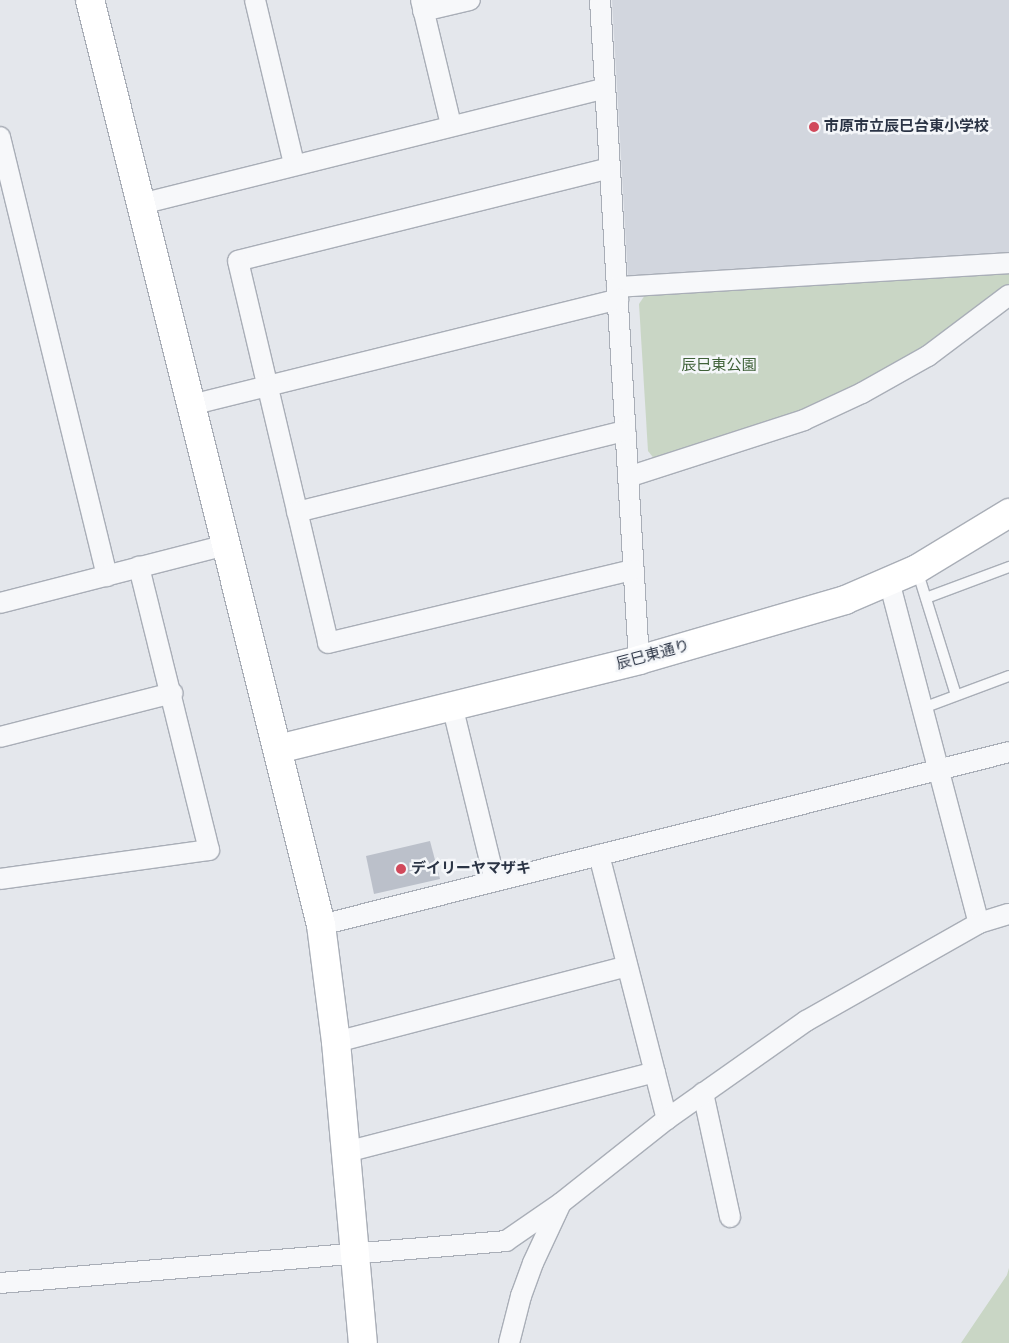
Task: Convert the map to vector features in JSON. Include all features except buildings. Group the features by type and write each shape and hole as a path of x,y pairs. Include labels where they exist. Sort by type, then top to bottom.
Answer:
{"street":[{"path":"90,0 321,925 336,1042 363,1343"},
{"path":"254,0 294,164"},
{"path":"451,125 422,5 470,0"},
{"path":"600,0 639,660"},
{"path":"141,204 294,164 606,88"},
{"path":"0,137 107,576"},
{"path":"610,168 238,261 328,642 634,570"},
{"path":"191,406 617,293 1009,263"},
{"path":"628,477 804,420 862,394 928,356 1009,295"},
{"path":"297,512 625,431"},
{"name":"辰巳東通り","path":"278,749 639,660 845,600 916,569 1009,513"},
{"path":"0,603 226,546"},
{"path":"0,879 209,850 172,693 139,567"},
{"path":"890,581 979,924"},
{"path":"0,737 172,693"},
{"path":"452,705 495,881"},
{"path":"321,925 1009,752"},
{"path":"599,855 667,1119"},
{"path":"0,1283 506,1241 560,1203 667,1119 806,1021 979,924 1009,914"},
{"path":"336,1042 627,966"},
{"path":"346,1152 655,1072"},
{"path":"703,1093 730,1217"},
{"path":"509,1343 521,1296 533,1263 560,1203"}],"lane":[{"path":"926,598 1009,567"},
{"path":"916,569 956,695"},
{"path":"923,708 1009,676"}],"shaded area":[{"name":"市原市立辰巳台東小学校","path":"612,0 1009,0 1009,253 628,278"}],"green space":[{"name":"辰巳東公園","path":"1009,274 1009,295 859,391 656,461 648,451 639,304 645,295"},
{"path":"1009,1268 1009,1343 961,1343 1007,1275"}],"place":[{"name":"市原市立辰巳台東小学校","path":"814,127"},
{"name":"デイリーヤマザキ","path":"401,869"}]}
